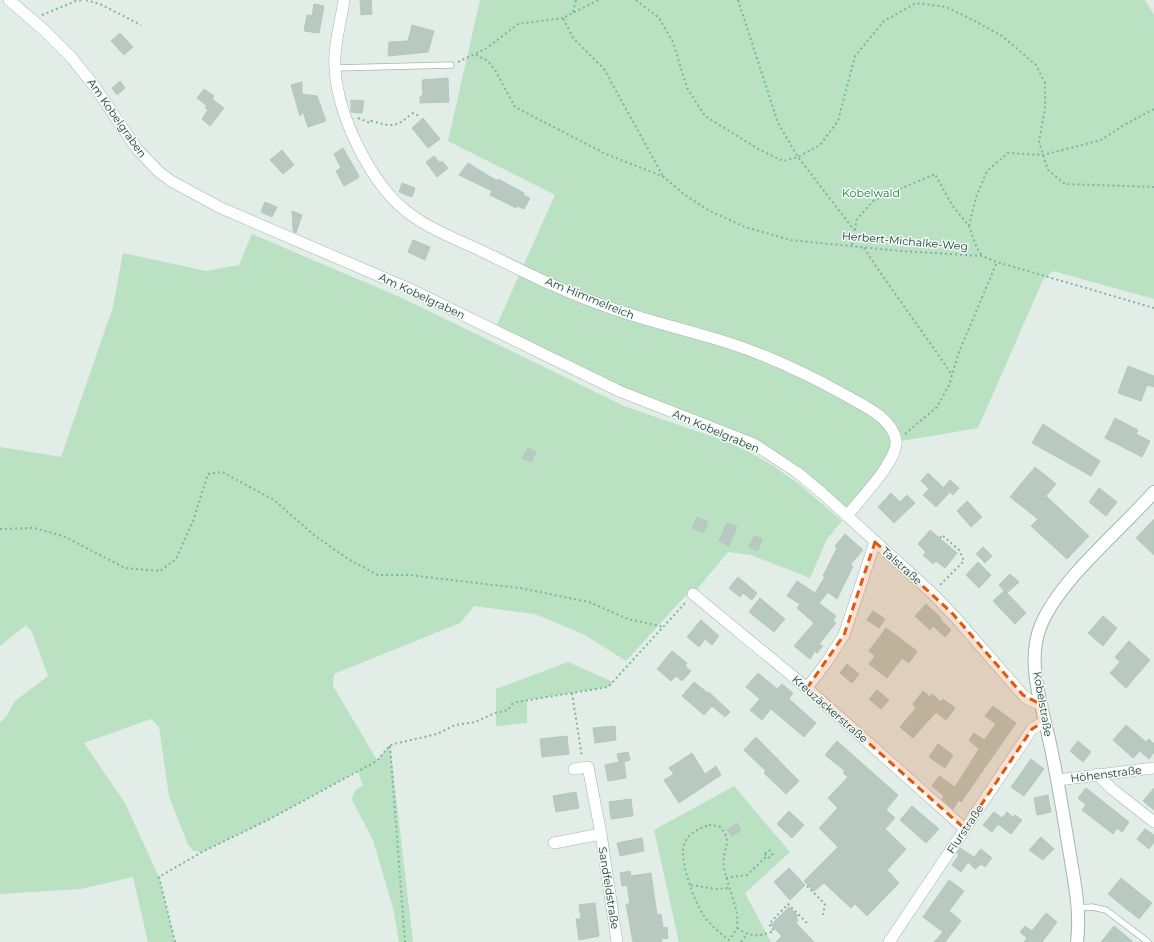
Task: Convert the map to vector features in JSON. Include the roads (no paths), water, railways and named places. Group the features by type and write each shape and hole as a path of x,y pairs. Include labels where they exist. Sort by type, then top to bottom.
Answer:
{"street":[{"name":"Am Kobelgraben","path":"9,0 58,43 80,67 96,87 137,149 158,171 182,187 221,208 412,290 618,391 754,444 798,473 875,542"},
{"name":"Am Himmelreich","path":"344,0 334,68 337,92 347,122 362,152 382,185 394,199 419,220 579,296 626,314 739,347 825,384 874,412 888,425 896,442 896,449 890,462 847,516"},
{"name":"Kobelstraße","path":"1077,942 1078,908 1058,780 1038,686 1036,649 1037,637 1047,614 1057,598 1076,574 1154,492"},
{"name":"Talstraße","path":"807,688 837,648 844,635 875,542 932,593 1023,695 1029,700 1042,705"},
{"name":"Kreuzäckerstraße","path":"693,594 807,688 965,829"},
{"name":"Flurstraße","path":"889,942 1032,729 1045,721"},
{"name":"Sandfeldstraße","path":"579,768 588,766 601,834 617,942"},
{"name":"Höhenstraße","path":"1058,780 1154,768"},
{"path":"1097,774 1112,789 1154,822"},
{"name":"Sandfeldstraße","path":"554,843 601,834"}],"lane":[{"path":"334,68 451,65"},
{"path":"1078,908 1092,907 1106,910 1148,942"}],"park label":[{"name":"Kobelwald","path":"871,193"}]}
